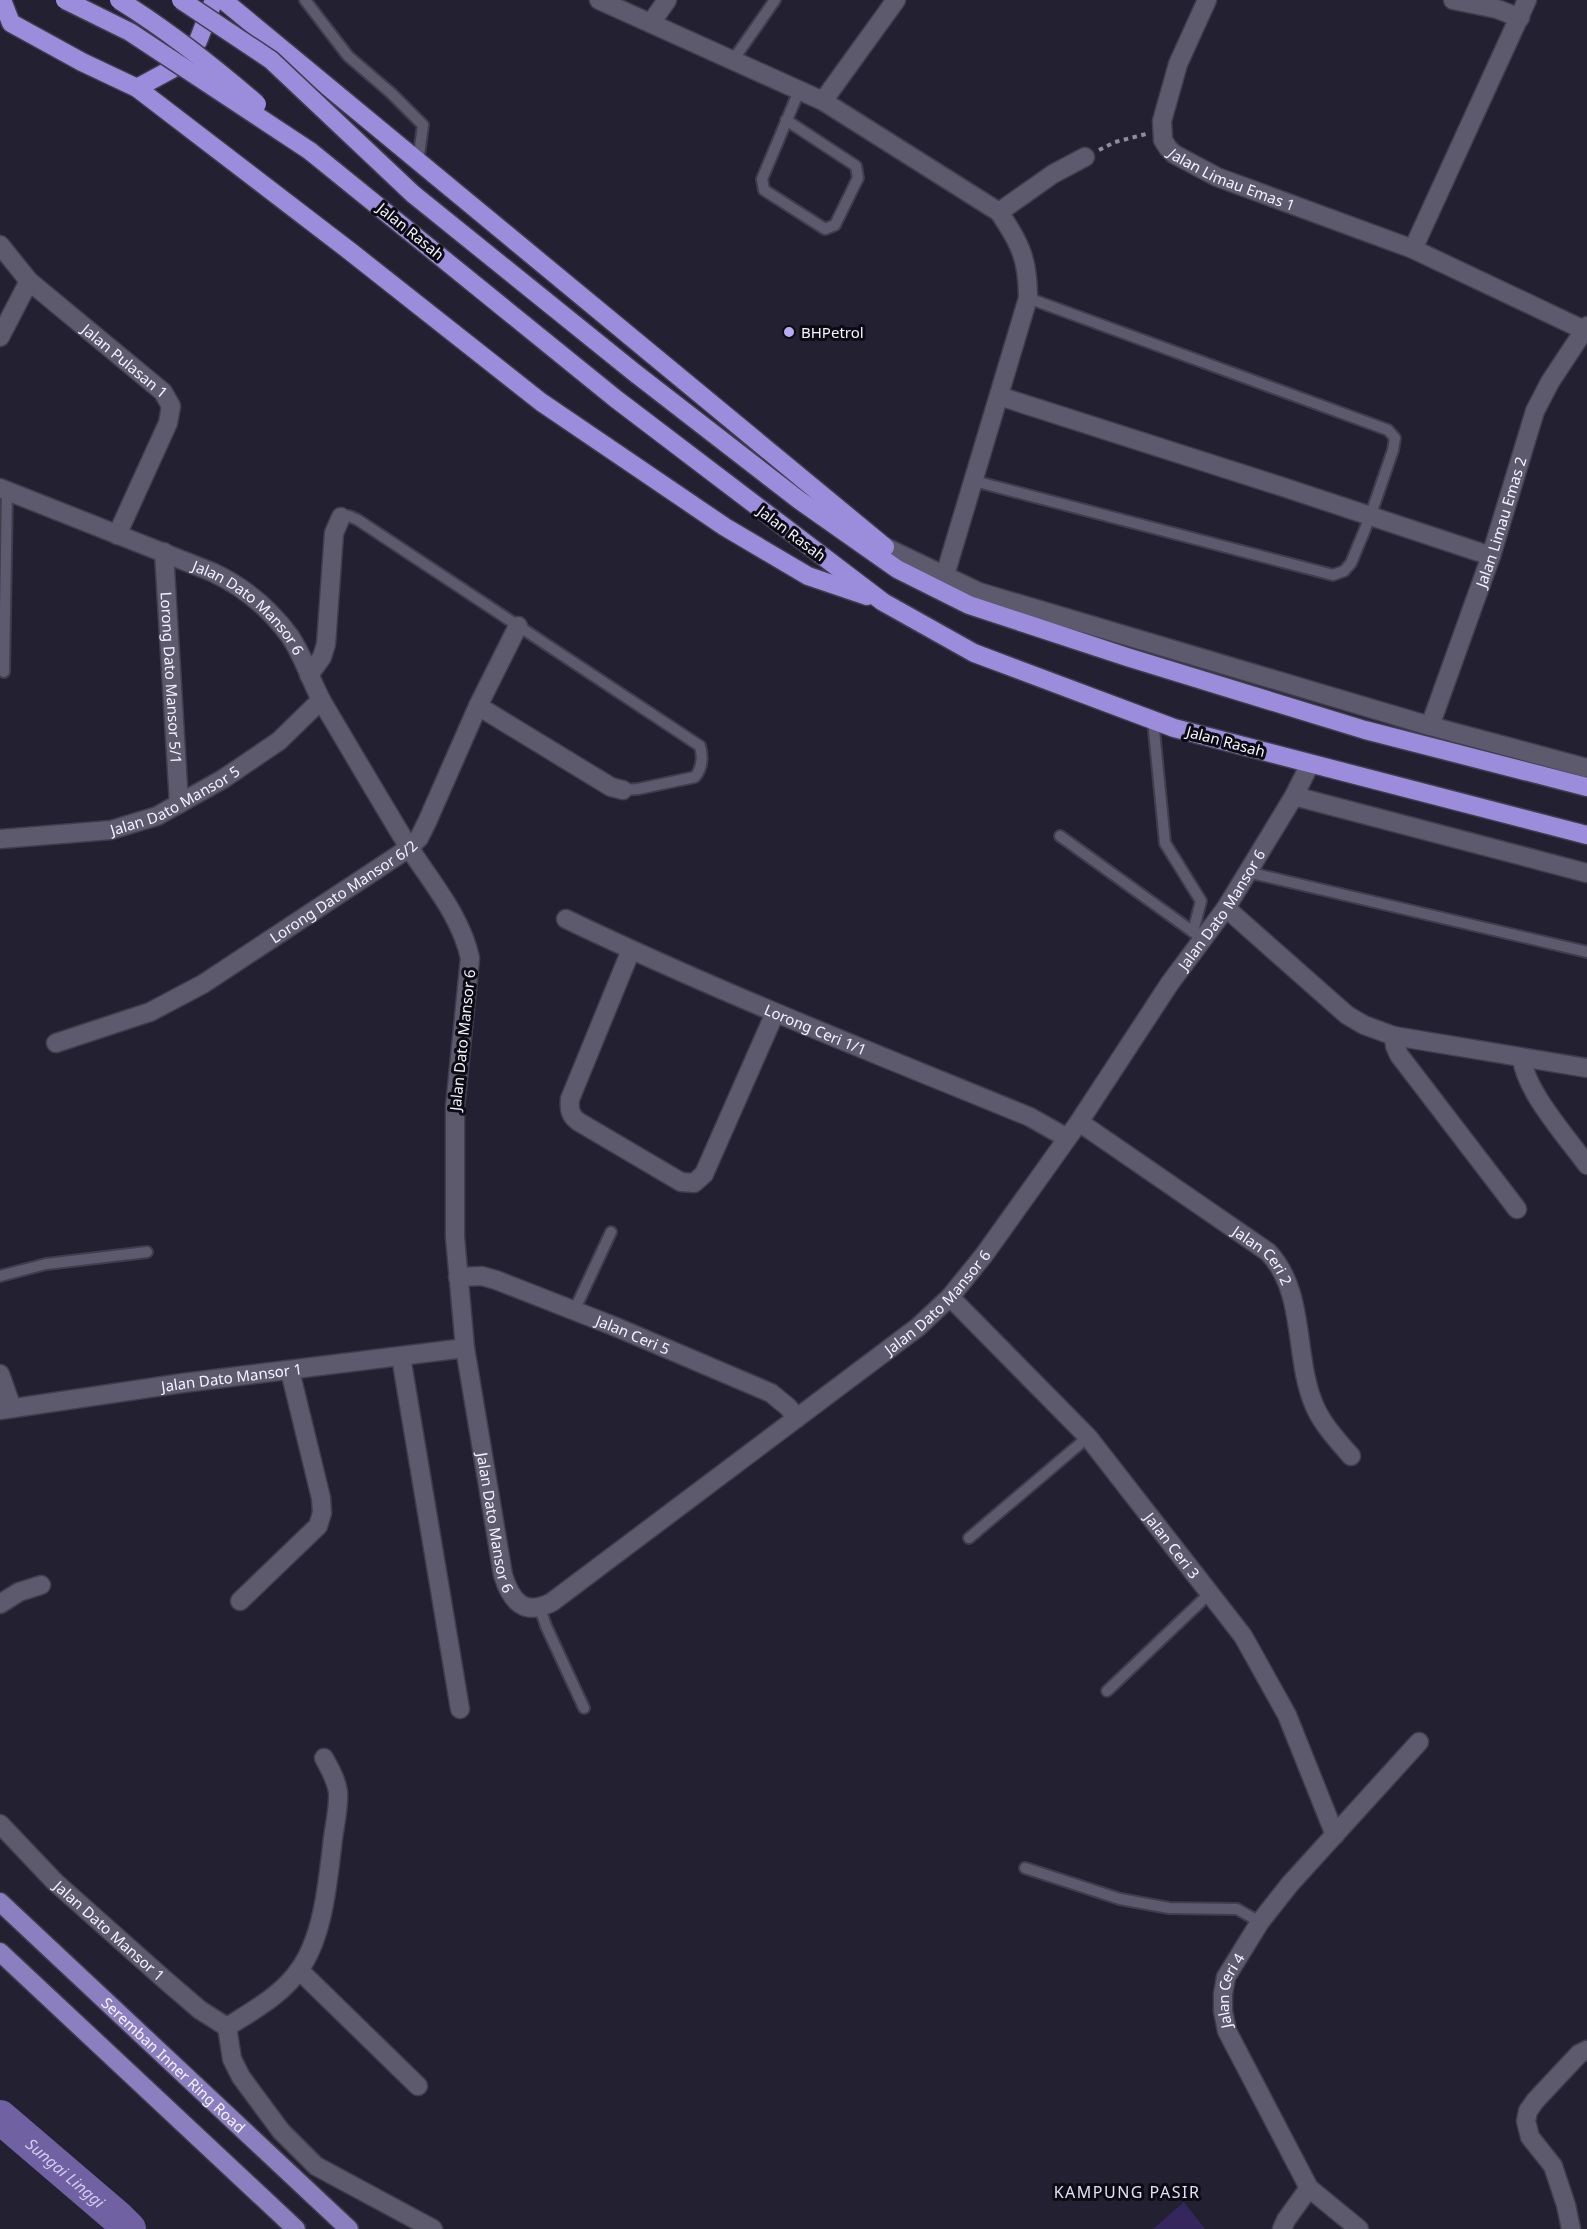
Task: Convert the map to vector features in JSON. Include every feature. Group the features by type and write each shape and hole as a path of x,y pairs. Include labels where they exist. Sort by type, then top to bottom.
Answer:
{"highway":[{"path":"2,0 11,23 82,62 137,88 351,252 541,402 725,527 808,576 883,602"},
{"path":"64,0 130,32 310,151"},
{"name":"Jalan Rasah","path":"119,0 157,24 211,64 310,151 616,399 883,602 974,653 1174,728 1587,835"},
{"name":"Jalan Rasah","path":"181,0 271,60 413,194 644,380 799,500 897,569 969,605 1365,730 1587,787"},
{"path":"201,0 271,60"},
{"path":"137,88 172,69 198,41 214,0"},
{"path":"223,0 883,546 969,605"}],"main road":[{"name":"Seremban Inner Ring Road","path":"0,1902 349,2229"},
{"path":"0,1952 296,2229"}],"street":[{"path":"599,0 823,101 999,212 1024,254 1028,276 1028,298 945,575"},
{"path":"651,23 667,0"},
{"path":"823,101 896,0"},
{"name":"Jalan Limau Emas 1","path":"1207,0 1178,64 1161,121 1161,130 1168,148 1174,154 1217,177 1413,249 1586,328"},
{"path":"1453,0 1497,9 1520,18"},
{"path":"1413,249 1527,0"},
{"path":"999,212 1053,174 1084,157"},
{"name":"Jalan Pulasan 1","path":"0,245 29,281 163,392 171,406 168,423 117,535"},
{"path":"0,337 29,281"},
{"name":"Jalan Limau Emas 2","path":"1430,726 1491,556 1535,411 1550,382 1586,328"},
{"path":"999,396 1491,556"},
{"name":"Jalan Dato Mansor 6","path":"3,490 164,552 228,580 269,611 290,637 321,700 409,848 458,923 467,942 470,958 455,1107 454,1202 458,1276 465,1348 503,1575 513,1599 527,1608 540,1608 552,1602 918,1327 950,1297 984,1255 1079,1122 1170,983 1198,935 1226,908 1294,796 1310,764"},
{"path":"309,675 322,657 326,644 334,532 341,517"},
{"path":"883,546 990,595 1430,726 1587,768"},
{"name":"Lorong Dato Mansor 5/1","path":"164,552 179,804"},
{"name":"Lorong Dato Mansor 6/2","path":"56,1043 150,1012 203,984 409,848 419,838 427,822 478,706 518,626"},
{"name":"Jalan Dato Mansor 5","path":"0,839 111,830 157,816 224,779 279,741 321,700"},
{"path":"478,706 611,787 623,790"},
{"path":"1294,796 1587,873"},
{"path":"1226,908 1347,1015 1364,1025 1394,1036 1587,1068"},
{"name":"Lorong Ceri 1/1","path":"566,919 775,1013 1030,1117 1067,1138"},
{"path":"631,950 570,1099 570,1112 579,1122 681,1182 694,1183 704,1174 775,1013"},
{"path":"1394,1036 1395,1046 1400,1055 1517,1209"},
{"path":"1522,1058 1527,1078 1537,1096 1587,1165"},
{"name":"Jalan Ceri 2","path":"1079,1122 1268,1252 1280,1265 1294,1309 1304,1371 1315,1407 1351,1456"},
{"name":"Jalan Ceri 5","path":"458,1276 482,1276 496,1280 771,1393 781,1400 797,1418"},
{"name":"Jalan Ceri 3","path":"950,1297 1088,1437 1243,1636 1287,1715 1335,1835"},
{"name":"Jalan Dato Mansor 1","path":"6,1409 183,1383 465,1348"},
{"path":"401,1357 460,1709"},
{"path":"240,1600 318,1526 322,1514 321,1498 290,1371"},
{"path":"0,1374 6,1409"},
{"path":"0,1604 19,1592 41,1585"},
{"name":"Jalan Ceri 4","path":"1359,2229 1309,2188 1227,2031 1223,2011 1223,1994 1226,1977 1260,1922 1290,1884 1419,1743"},
{"path":"324,1758 335,1779 338,1801 320,1921 311,1949 299,1970 281,1990 227,2027 232,2059 241,2077 281,2131 316,2166 433,2229"},
{"name":"Jalan Dato Mansor 1","path":"0,1824 55,1882 200,2010 227,2027"},
{"path":"299,1970 418,2086"},
{"path":"1571,2229 1553,2166 1530,2137 1526,2121 1527,2111 1535,2101 1579,2054 1587,2050"},
{"path":"1282,2229 1309,2188"}],"lane":[{"path":"305,0 348,56 391,93 423,125 418,162"},
{"path":"733,60 775,0"},
{"path":"786,120 855,166 858,171 854,187 835,225 831,228 825,229 764,190 762,179 786,120 799,91"},
{"path":"974,480 1333,575 1344,571 1351,563 1395,444 1395,438 1388,430 1028,298"},
{"path":"3,490 4,672"},
{"path":"341,517 349,516 358,520 700,746 702,760 695,777 623,790"},
{"path":"1153,720 1165,843 1201,901 1198,935"},
{"path":"1060,836 1198,935"},
{"path":"1247,872 1587,952"},
{"path":"574,1311 611,1232"},
{"path":"0,1276 46,1264 147,1252"},
{"path":"969,1538 1088,1437"},
{"path":"1107,1691 1210,1593"},
{"path":"540,1608 584,1708"},
{"path":"1025,1868 1120,1899 1169,1908 1238,1909 1260,1922"}],"path":[{"path":"1084,157 1115,142 1161,130"}],"shaded area":[{"path":"1184,2202 1205,2229 1153,2229"}],"waterway":[{"name":"Sungai Linggi","path":"0,2117 129,2229"}],"place":[{"name":"BHPetrol","path":"789,332"}],"district":[{"name":"KAMPUNG PASIR","path":"1127,2192"}]}
